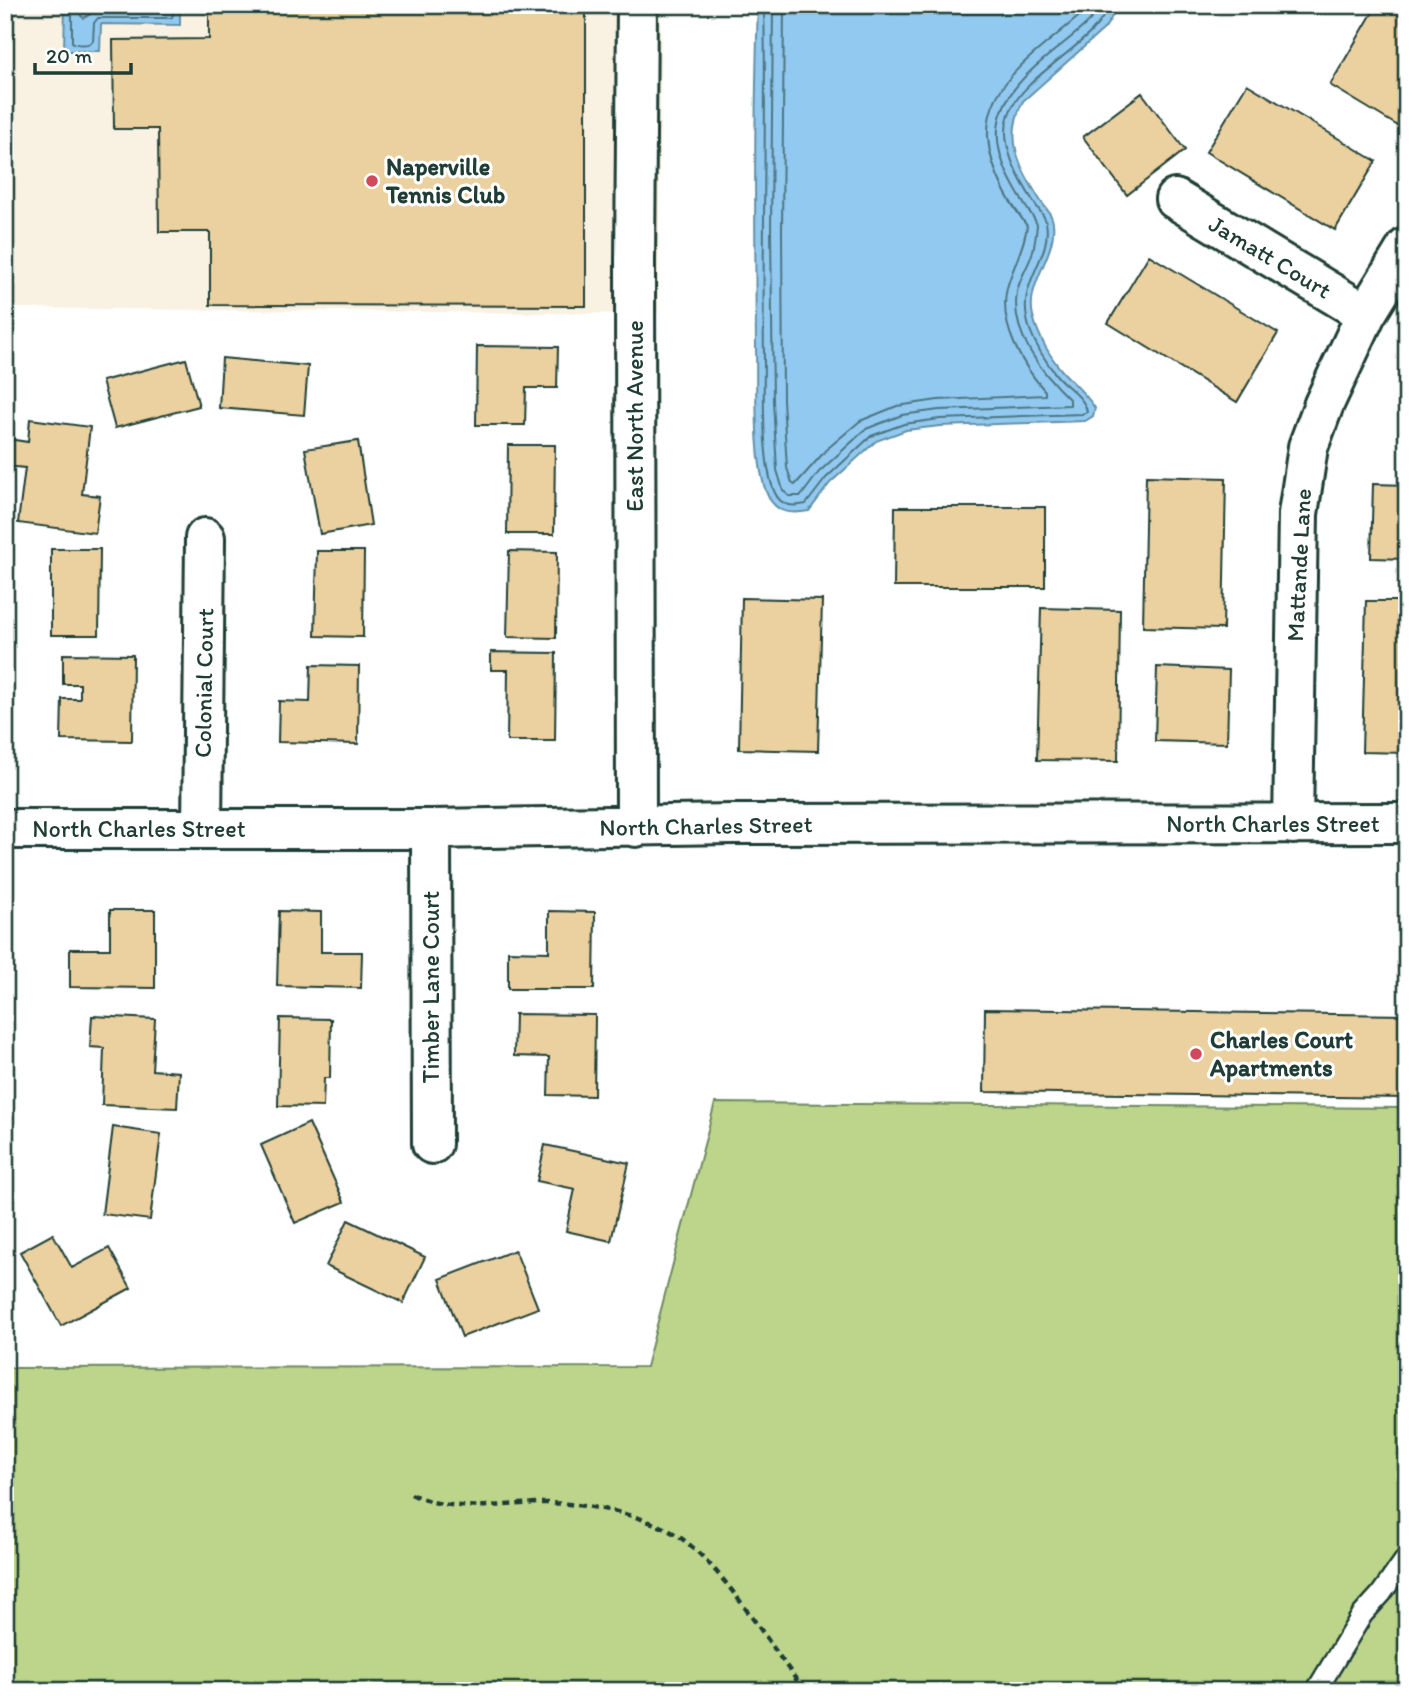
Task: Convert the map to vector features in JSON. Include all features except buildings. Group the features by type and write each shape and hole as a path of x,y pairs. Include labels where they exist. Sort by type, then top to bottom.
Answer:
{"street":[{"name":"East North Avenue","path":"636,827 635,263 638,5"},
{"name":"Jamatt Court","path":"1175,200 1366,314"},
{"name":"Mattande Lane","path":"1293,824 1298,514 1308,447 1324,404 1366,314 1407,247"},
{"name":"Colonial Court","path":"202,828 205,538"},
{"name":"North Charles Street","path":"5,829 431,830 733,824 1407,823"},
{"name":"Timber Lane Court","path":"431,830 432,1144"}],"lane":[{"path":"1316,1691 1362,1615 1407,1558"}],"path":[{"path":"411,1494 444,1505 538,1503 587,1507 639,1519 679,1536 711,1566 805,1691"}],"shaded area":[{"name":"Naperville Tennis Club","path":"5,5 661,5 658,314 5,308"}],"green space":[{"path":"715,1103 1407,1108 1407,1691 5,1691 5,1368 646,1367"}],"water":[{"path":"65,5 180,5 180,25 101,24 100,51 64,51"},
{"path":"758,5 1114,5 1114,13 1105,28 1023,101 1017,115 1014,140 1020,164 1032,188 1050,213 1053,223 1050,247 1033,292 1035,324 1054,360 1095,408 1093,416 1085,421 940,426 906,430 876,441 830,483 809,511 786,511 772,502 763,483 757,424 755,176"}],"place":[{"name":"Naperville Tennis Club","path":"372,181"},
{"name":"Charles Court Apartments","path":"1196,1054"}]}
